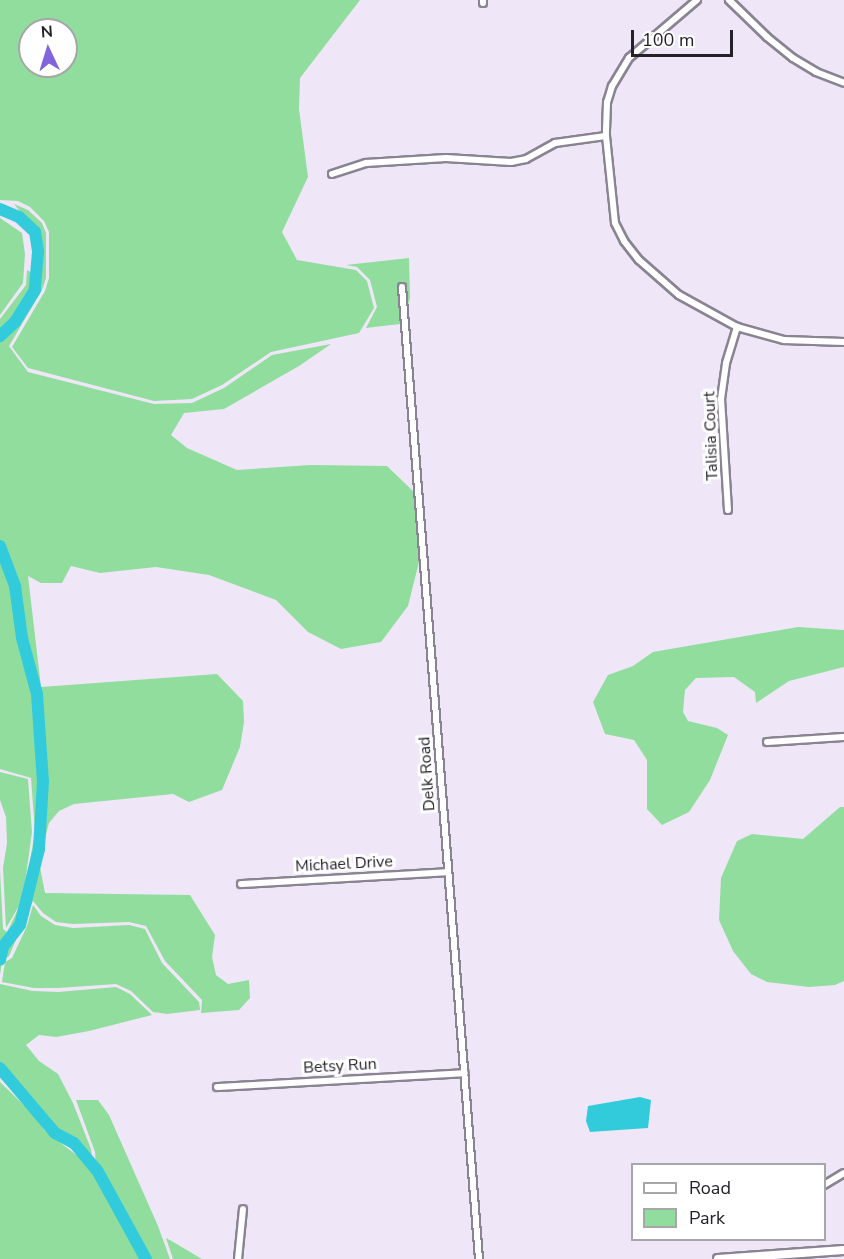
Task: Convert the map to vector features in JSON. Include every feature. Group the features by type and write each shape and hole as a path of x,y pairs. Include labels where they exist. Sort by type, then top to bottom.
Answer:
{"street":[{"path":"697,0 629,57 620,69 607,102 606,136 611,205 615,223 624,241 639,260 679,295 737,327 784,340 844,342"},
{"path":"729,0 767,38 793,58 843,80"},
{"path":"332,174 366,163 446,158 511,162 526,159 555,142 606,136"},
{"name":"Delk Road","path":"402,287 479,1259"},
{"name":"Talisia Court","path":"728,510 721,399 726,363 737,327"},
{"path":"767,742 844,737"},
{"name":"Michael Drive","path":"241,884 448,872"},
{"name":"Betsy Run","path":"217,1087 465,1073"},
{"path":"826,1184 844,1173"},
{"path":"238,1259 243,1209"},
{"path":"718,1259 844,1250"}],"green space":[{"path":"0,0 360,0 300,78 299,109 308,177 282,232 297,260 356,270 367,281 374,308 359,333 271,352 222,385 192,399 154,401 28,368 12,347 45,291 49,278 49,232 44,221 30,207 18,201 0,200"},
{"path":"14,204 28,210 42,223 46,233 46,278 42,290 9,346 28,372 154,404 192,403 224,388 272,355 331,344 299,366 224,409 184,413 171,435 187,448 237,470 310,465 387,466 415,493 424,542 408,606 381,642 341,649 308,632 276,600 209,575 156,567 100,573 71,566 62,583 41,583 28,576 41,687 217,674 243,701 244,722 240,747 222,790 189,802 173,794 74,804 59,811 49,823 39,862 45,893 190,895 215,935 212,957 216,975 228,984 249,980 250,998 239,1010 201,1013 202,1000 165,961 146,926 129,922 73,924 56,922 43,913 33,901 9,956 2,961 0,975 0,870 3,929 7,932 23,899 35,832 31,778 0,769 0,319 26,285 27,270 34,274 42,268 40,243 30,224"},
{"path":"0,218 22,233 25,254 23,283 0,315"},
{"path":"409,258 410,298 405,316 400,324 366,328 377,307 370,280 357,267 346,265"},
{"path":"798,627 844,630 844,667 789,681 756,703 755,692 734,677 696,678 685,690 683,712 688,721 717,728 728,735 710,780 689,812 662,825 647,809 647,760 634,740 605,734 593,702 608,675 633,666 653,652"},
{"path":"0,772 28,779 32,832 19,906 6,928 3,868 7,843 6,817 0,800"},
{"path":"840,807 844,807 844,981 835,985 809,987 767,982 751,974 733,951 719,920 721,878 737,841 752,834 803,839"},
{"path":"33,905 41,916 55,925 73,928 129,925 145,929 162,963 199,1002 200,1010 167,1014 153,1012 131,991 116,984 34,988 2,982 5,962 12,958 27,926"},
{"path":"0,984 33,991 58,992 116,987 130,994 152,1015 56,1037 39,1035 26,1045 39,1061 58,1074 73,1103 91,1149 93,1164 47,1128 34,1111 0,1078"},
{"path":"0,1082 32,1113 45,1131 96,1170 95,1152 76,1100 98,1100 109,1115 158,1226 170,1259 0,1259"},
{"path":"166,1238 175,1243 202,1259 173,1259"}],"water":[{"path":"640,1097 651,1100 648,1128 590,1132 586,1121 588,1106"}],"waterway":[{"path":"0,209 19,217 35,232 38,252 35,290 15,322 0,336"},
{"path":"0,546 15,586 22,638 37,694 43,781 39,849 20,925 3,947 0,960"},
{"path":"0,1068 55,1133 74,1143 97,1170 146,1259"}]}
